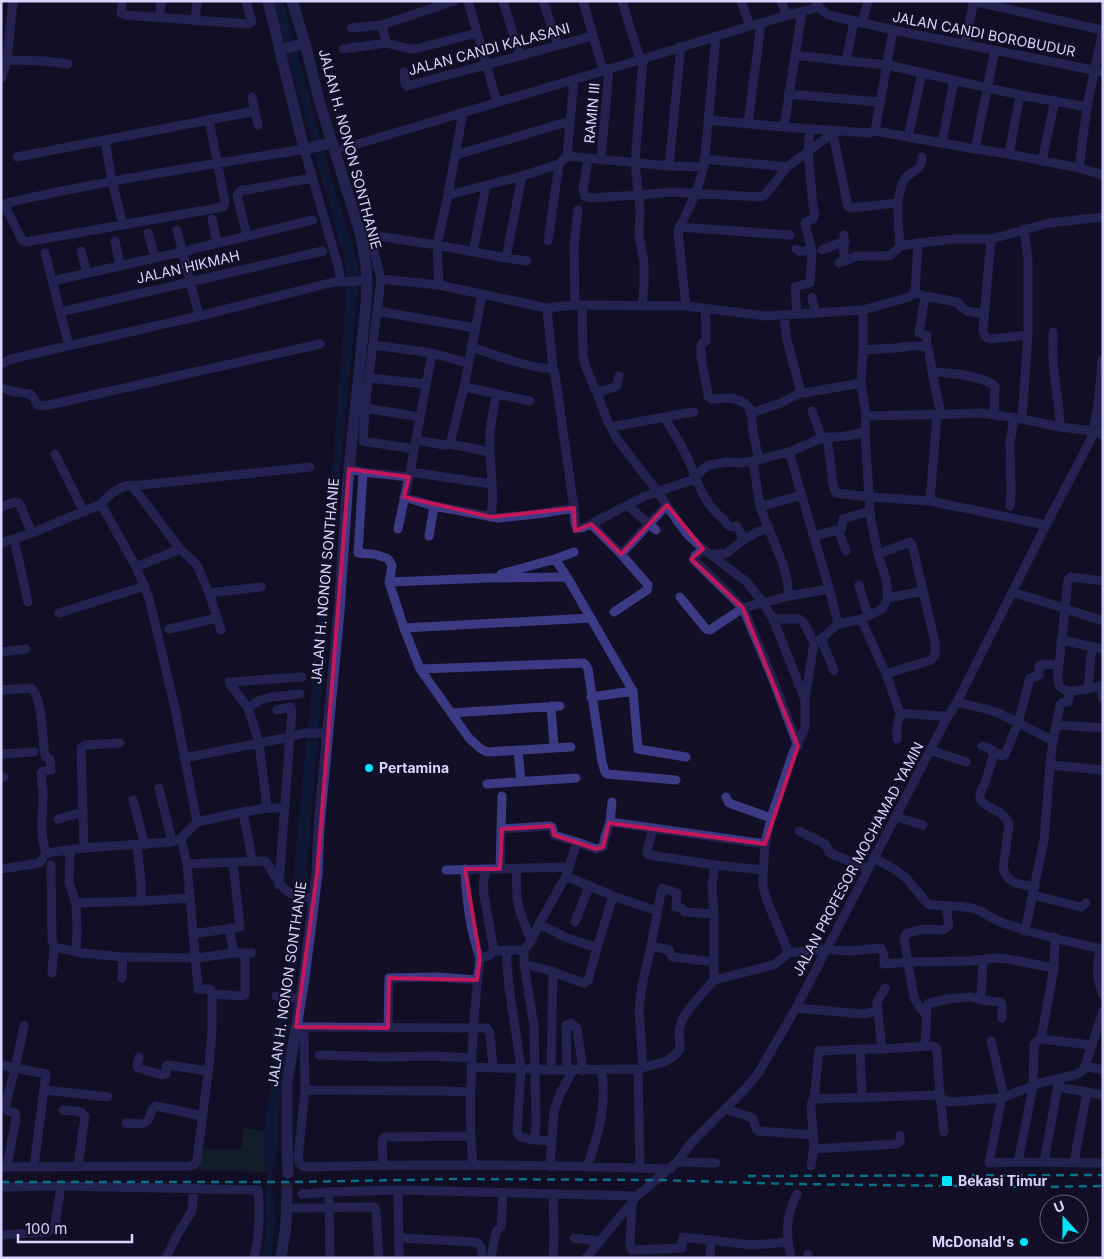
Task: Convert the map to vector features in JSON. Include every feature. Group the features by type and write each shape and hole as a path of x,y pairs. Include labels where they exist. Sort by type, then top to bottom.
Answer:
{"street":[{"path":"2,76 7,60 6,27 13,1"},
{"path":"122,1 121,13 123,15 251,23 246,1"},
{"path":"160,18 162,1"},
{"path":"195,21 197,1"},
{"path":"268,1 307,148 312,178 343,282"},
{"name":"JALAN H. NONON SONTHANIE","path":"288,1172 287,1083 300,1027 297,999 310,898 317,874 323,785 324,733 339,610 366,305 364,280 366,266 360,236 328,144 319,100 292,1"},
{"path":"351,28 382,25 454,1"},
{"path":"468,1 497,102"},
{"path":"504,1 520,56"},
{"path":"543,1 558,45"},
{"path":"583,1 593,36 606,69"},
{"path":"622,1 642,59 635,163 640,208 639,236 644,262 642,306"},
{"path":"741,1 750,26"},
{"path":"781,1 787,16"},
{"path":"846,60 858,22 868,1"},
{"path":"965,44 973,1 1103,30 1099,71 1088,107 1079,168"},
{"path":"344,148 681,46 802,12 818,4"},
{"name":"JALAN CANDI BOROBUDUR","path":"818,4 823,12 829,15 858,22 1099,71"},
{"path":"784,127 802,12"},
{"path":"748,124 761,23"},
{"path":"382,25 386,43"},
{"path":"874,131 888,65 893,30"},
{"path":"343,49 386,43 415,49 477,32"},
{"name":"JALAN CANDI KALASANI","path":"404,72 405,85 407,86 593,36"},
{"path":"686,306 678,236 679,227 696,193 704,163 716,36"},
{"path":"282,50 303,43"},
{"path":"668,166 681,46"},
{"path":"975,149 995,50"},
{"path":"795,54 888,65 1020,95 1088,107"},
{"path":"7,60 68,64"},
{"name":"RAMIN III","path":"602,160 606,69"},
{"path":"908,137 922,73"},
{"path":"448,195 522,176 559,164 567,156 574,79"},
{"path":"942,143 954,80"},
{"path":"788,94 880,102"},
{"path":"1009,154 1020,95"},
{"path":"252,96 258,126"},
{"path":"1042,161 1055,100"},
{"path":"17,156 255,111"},
{"path":"439,286 437,245 463,112"},
{"path":"209,120 217,164 225,202 223,207 26,242 22,240 5,206 8,202 89,185 217,164 328,144"},
{"path":"708,120 835,132 869,133 874,131 1009,154 1079,168 1103,175"},
{"path":"456,155 570,121"},
{"path":"797,314 795,288 810,283 812,251 805,224 814,219 815,214 808,152 810,129"},
{"path":"588,158 583,190 585,196 592,198 639,196 672,192 761,197 765,195 786,167 835,132"},
{"path":"835,132 848,207 897,203"},
{"path":"105,140 112,181 123,225"},
{"path":"567,156 668,166 704,163 786,167"},
{"path":"900,246 897,203 902,182 918,169 922,157"},
{"path":"548,241 559,164"},
{"path":"506,258 522,176"},
{"path":"248,236 237,195 239,192 312,178"},
{"path":"473,252 486,186"},
{"path":"578,210 574,245 583,356 610,427 688,535 747,582 763,603 773,619 805,700"},
{"path":"822,250 844,238 841,262 857,256 891,255 900,246 954,239 991,239 1049,223 1103,217"},
{"path":"212,219 217,243"},
{"path":"53,280 314,220"},
{"path":"679,227 790,235"},
{"path":"1010,506 1010,443 1018,418 1028,335 1028,260 1024,229"},
{"path":"176,230 199,316"},
{"path":"148,233 155,257"},
{"path":"414,449 363,441 365,408 381,279 370,235 526,261"},
{"path":"991,239 984,334 987,338 1028,335"},
{"path":"115,241 120,266"},
{"path":"915,293 918,243"},
{"path":"796,249 799,251 812,251"},
{"path":"81,251 87,273"},
{"name":"JALAN HIKMAH","path":"60,312 190,280 323,251"},
{"path":"45,252 69,346"},
{"path":"381,279 439,286 547,308 578,305 686,306 766,316 863,310 909,297 915,293"},
{"path":"1,364 11,359 199,316 334,282 364,280"},
{"path":"915,293 957,302 967,311 984,314"},
{"path":"450,444 464,387 482,295"},
{"path":"925,296 919,333 927,336 926,347 929,351 939,414 930,501"},
{"path":"812,297 815,313"},
{"path":"547,308 553,369 577,528 591,524 657,491 695,479 709,465 756,461 789,452 825,437 846,436 865,432"},
{"path":"705,309 706,341 701,346 703,373 707,384 708,397 712,399 732,398 741,401 745,403 751,413 760,507 784,567 789,596"},
{"path":"789,953 767,901 763,886 765,844 771,818 793,753 805,728 805,700 817,641 838,624 865,618 882,609 888,598 886,579 878,554 870,511 865,432 866,416 861,383 863,310"},
{"path":"377,311 475,328"},
{"path":"784,315 788,348 802,392"},
{"path":"1053,332 1053,363 1059,401 1060,427"},
{"path":"1,388 11,392 30,394 37,405 44,406 320,344"},
{"path":"373,345 432,354 468,363"},
{"path":"863,350 911,346 926,347"},
{"path":"471,347 519,364 534,368 553,369"},
{"path":"398,529 432,354"},
{"path":"866,416 994,414 1098,433 1103,361"},
{"path":"932,372 972,377 993,384 995,386 994,414"},
{"path":"597,393 617,386 618,376"},
{"path":"369,378 426,384"},
{"path":"751,413 781,403 802,392 861,383"},
{"path":"464,387 530,401"},
{"path":"491,517 493,506 490,432 496,393"},
{"path":"365,408 420,417"},
{"path":"812,411 825,437 835,491 869,497 930,501 1046,525"},
{"path":"610,427 694,412"},
{"path":"664,416 711,508 728,526 737,526 744,540"},
{"name":"JALAN PROFESOR MOCHAMAD YAMIN","path":"586,1258 634,1199 678,1162 692,1142 756,1077 796,1008 1089,443 1098,433"},
{"path":"416,440 490,452"},
{"path":"789,452 838,624"},
{"path":"55,454 84,512"},
{"path":"1,543 84,512 101,504 106,498 124,486 310,467"},
{"path":"350,469 363,472 409,474 492,484"},
{"path":"363,472 358,553 373,554 387,558 392,566 390,582 404,628 420,669 469,738 481,749 488,752 571,747"},
{"path":"132,486 180,549 197,565 209,593 221,630"},
{"path":"760,507 801,495"},
{"path":"404,497 434,506 502,518 574,508"},
{"path":"1,507 18,502 32,533"},
{"path":"101,504 136,567 150,598 166,666 197,822"},
{"path":"627,505 653,527"},
{"path":"621,554 653,527 667,505"},
{"path":"429,536 434,506"},
{"path":"813,536 838,530 842,528 843,519 846,517 870,511"},
{"path":"591,524 648,585 646,590 614,612"},
{"path":"769,528 757,532 728,553 706,551 694,558 695,562 743,608 798,746"},
{"path":"838,530 846,551"},
{"path":"14,539 28,602"},
{"path":"878,554 910,542 935,644 935,655 931,660 886,674"},
{"path":"136,567 180,549"},
{"path":"488,578 574,552"},
{"path":"556,559 633,691 638,749 686,757"},
{"path":"390,582 567,577"},
{"path":"1103,581 1069,578 1058,665 1058,683 1060,687 1070,691 1101,685 1103,699"},
{"path":"859,585 865,618 900,713 897,739"},
{"path":"59,613 145,586"},
{"path":"209,593 262,587"},
{"path":"680,597 710,630 743,608 789,596 829,589"},
{"path":"888,598 923,591"},
{"path":"1013,592 1103,621"},
{"path":"169,629 217,618"},
{"path":"404,628 591,618"},
{"path":"773,619 799,619 804,623 834,670"},
{"path":"1061,640 1103,649"},
{"path":"1088,689 1092,647"},
{"path":"1,652 26,649"},
{"path":"420,669 583,662 588,669 605,772 607,774 676,780"},
{"path":"982,746 1002,756 1005,754 1018,723 1030,678 1039,675 1039,666 1042,664 1058,665"},
{"path":"267,808 259,742 248,708 229,682 302,677"},
{"path":"1,690 31,688 34,690 40,710 45,756 50,759 51,767 51,770 43,771 41,774 43,791 41,829 46,853 40,863 1,869"},
{"path":"591,696 633,691"},
{"path":"1025,931 1044,840 1050,765 1056,725 1061,703 1068,702 1070,691"},
{"path":"248,708 258,701 271,697 300,694"},
{"path":"956,702 1001,714 1053,741"},
{"path":"451,713 556,706 554,748"},
{"path":"277,710 292,707 279,885"},
{"path":"900,713 948,716"},
{"path":"1056,725 1103,728"},
{"path":"184,758 305,733 324,733"},
{"path":"84,848 81,748 85,745 120,743"},
{"path":"518,750 521,782"},
{"path":"930,750 966,762"},
{"path":"1,754 34,752"},
{"path":"994,752 980,798 981,802 998,811 1008,821 1003,868 1005,873 1014,883 1034,891 1081,906 1086,902"},
{"path":"1050,765 1103,770"},
{"path":"487,784 576,778"},
{"path":"24,1026 6,1107 8,1111 15,1113 16,1118 4,1167 190,1166 194,1165 198,1160 212,1030 212,994 209,989 198,989 187,864 159,788"},
{"path":"500,869 502,796"},
{"path":"726,797 729,803 771,818"},
{"path":"132,800 141,845 141,901"},
{"path":"502,829 550,826 554,836 596,849 603,847 610,822 612,802"},
{"path":"46,853 177,840 197,822 267,808 285,808"},
{"path":"58,819 83,812"},
{"path":"243,812 250,840 252,861"},
{"path":"896,817 922,825"},
{"path":"610,822 765,844"},
{"path":"652,828 647,854 715,865 763,870"},
{"path":"799,832 825,844 830,853 868,869"},
{"path":"534,1140 536,1125 534,1026 524,964 524,950 531,941 566,876 577,842"},
{"path":"70,850 69,882 76,903 76,952"},
{"path":"874,858 906,878 928,904 946,907 970,907 984,912 1000,922 1025,931 1102,949 1098,963 1099,983 1102,992"},
{"path":"187,864 265,861 279,885 291,895 310,898"},
{"path":"193,934 239,927 233,863"},
{"path":"51,865 52,939 54,948 52,973"},
{"path":"714,980 712,886 715,865"},
{"path":"446,870 570,867"},
{"path":"516,869 517,898 531,941"},
{"path":"465,870 469,913 480,958 473,1028 470,1136 473,1164"},
{"path":"486,870 484,895 494,951"},
{"path":"566,876 589,887 657,912"},
{"path":"576,922 589,887"},
{"path":"640,1168 639,1009 661,890 663,887 677,893 676,906 677,908 684,909 685,912 714,914"},
{"path":"524,964 583,983 587,982 613,896"},
{"path":"76,903 190,898"},
{"path":"927,1015 914,998 904,939 906,934 919,930 944,930 948,925 946,907"},
{"path":"539,924 597,948"},
{"path":"229,928 234,953"},
{"path":"1041,1039 1054,968 1054,937"},
{"path":"651,946 669,950 672,956 714,962"},
{"path":"54,948 124,957 196,958 248,953 245,995 212,994"},
{"path":"319,1055 433,1056 493,1067 534,1070 640,1069 664,1062 678,1053 680,1049 679,1031 682,1020 692,1005 714,980 769,966 789,953 881,948 884,955 884,964 995,958 1054,968"},
{"path":"506,950 509,988 521,1068 519,1113 516,1129 520,1137 552,1141"},
{"path":"480,958 490,955 494,951 524,950"},
{"path":"122,978 124,957"},
{"path":"981,1000 983,960"},
{"path":"551,1070 553,972"},
{"path":"388,1028 389,978 437,977 477,980"},
{"path":"882,1049 877,1011 878,1000 884,988"},
{"path":"278,996 297,999"},
{"path":"925,1046 928,1004 936,1000 971,998 1000,1002 1002,1004 1002,1018"},
{"path":"796,1008 854,1014 877,1011"},
{"path":"1059,1083 1081,1072 1085,1066 1103,1012"},
{"path":"493,1067 490,1034 486,1028 300,1027 305,1090 298,1159 301,1165 306,1167 383,1164 473,1164 670,1169"},
{"path":"1018,1162 1033,1087 1034,1045 1041,1039 1103,1043"},
{"path":"991,1041 1003,1092 989,1163 1103,1163"},
{"path":"811,1166 814,1149 811,1107 814,1099 819,1051 936,1047 944,1132"},
{"path":"860,1049 862,1098"},
{"path":"139,1057 138,1068 162,1075 166,1074 166,1066 168,1065 208,1071"},
{"path":"1,1065 46,1074 34,1166"},
{"path":"1085,1066 1103,1070"},
{"path":"550,1167 554,1111 560,1094 574,1070"},
{"path":"588,1167 601,1117 604,1089 601,1070"},
{"path":"814,1099 940,1096 950,1102 1002,1098 1049,1081 1103,1095"},
{"path":"1044,1162 1059,1083"},
{"path":"44,1090 108,1097"},
{"path":"305,1090 471,1092"},
{"path":"1074,1162 1087,1092"},
{"path":"126,1123 144,1124 148,1120 153,1107 156,1106 203,1116"},
{"path":"726,1109 753,1118 756,1130 758,1131 813,1135"},
{"path":"63,1110 81,1112 85,1116 78,1166"},
{"path":"814,1149 898,1144 901,1140 900,1134"},
{"path":"383,1164 382,1139 385,1137 470,1136"},
{"path":"678,1162 716,1163"},
{"path":"1,1187 61,1186 258,1190 260,1222 254,1258"},
{"path":"1,1235 47,1232 53,1229 61,1186"},
{"path":"166,1258 177,1235 192,1211 194,1188"},
{"path":"302,1194 398,1190 553,1194 634,1199 631,1249 682,1248"},
{"path":"398,1190 399,1258"},
{"path":"281,1258 286,1226 287,1192"},
{"path":"329,1192 330,1258"},
{"path":"491,1258 494,1237 501,1226 503,1193"},
{"path":"553,1194 553,1258"},
{"path":"791,1258 787,1234 788,1219 797,1194"},
{"path":"293,1208 374,1207 376,1210 378,1258"},
{"path":"681,1258 683,1237 752,1245 788,1242"},
{"path":"399,1238 475,1242 480,1244 482,1258"},
{"path":"574,1238 599,1241"},
{"path":"710,1258 711,1240"}],"highlighted area":[{"path":"349,469 409,477 404,497 491,517 574,508 575,531 591,524 621,554 667,505 703,549 691,559 743,608 798,746 765,844 609,823 603,847 596,849 554,835 552,826 502,829 500,869 465,869 480,958 477,980 389,978 388,1028 296,1027 317,874"}],"green space":[{"path":"244,1128 264,1131 264,1162 267,1172 199,1170 202,1149 241,1149"}],"water":[{"path":"273,1 283,1 324,152 357,262 359,276 339,482 303,919 280,1095 276,1165 272,1172 276,1219 271,1258 261,1258 267,1220 267,1172 264,1162 264,1131 281,1007 331,484 348,274"}],"tunnel":[{"path":"287,1192 288,1173"}],"railway":[{"path":"748,1176 1103,1175"},
{"path":"1,1182 294,1182 455,1179 657,1180 1033,1187 1103,1186"}],"place":[{"name":"Pertamina","path":"369,768"},
{"name":"Bekasi Timur","path":"947,1181"},
{"name":"McDonald's","path":"1024,1242"}]}
